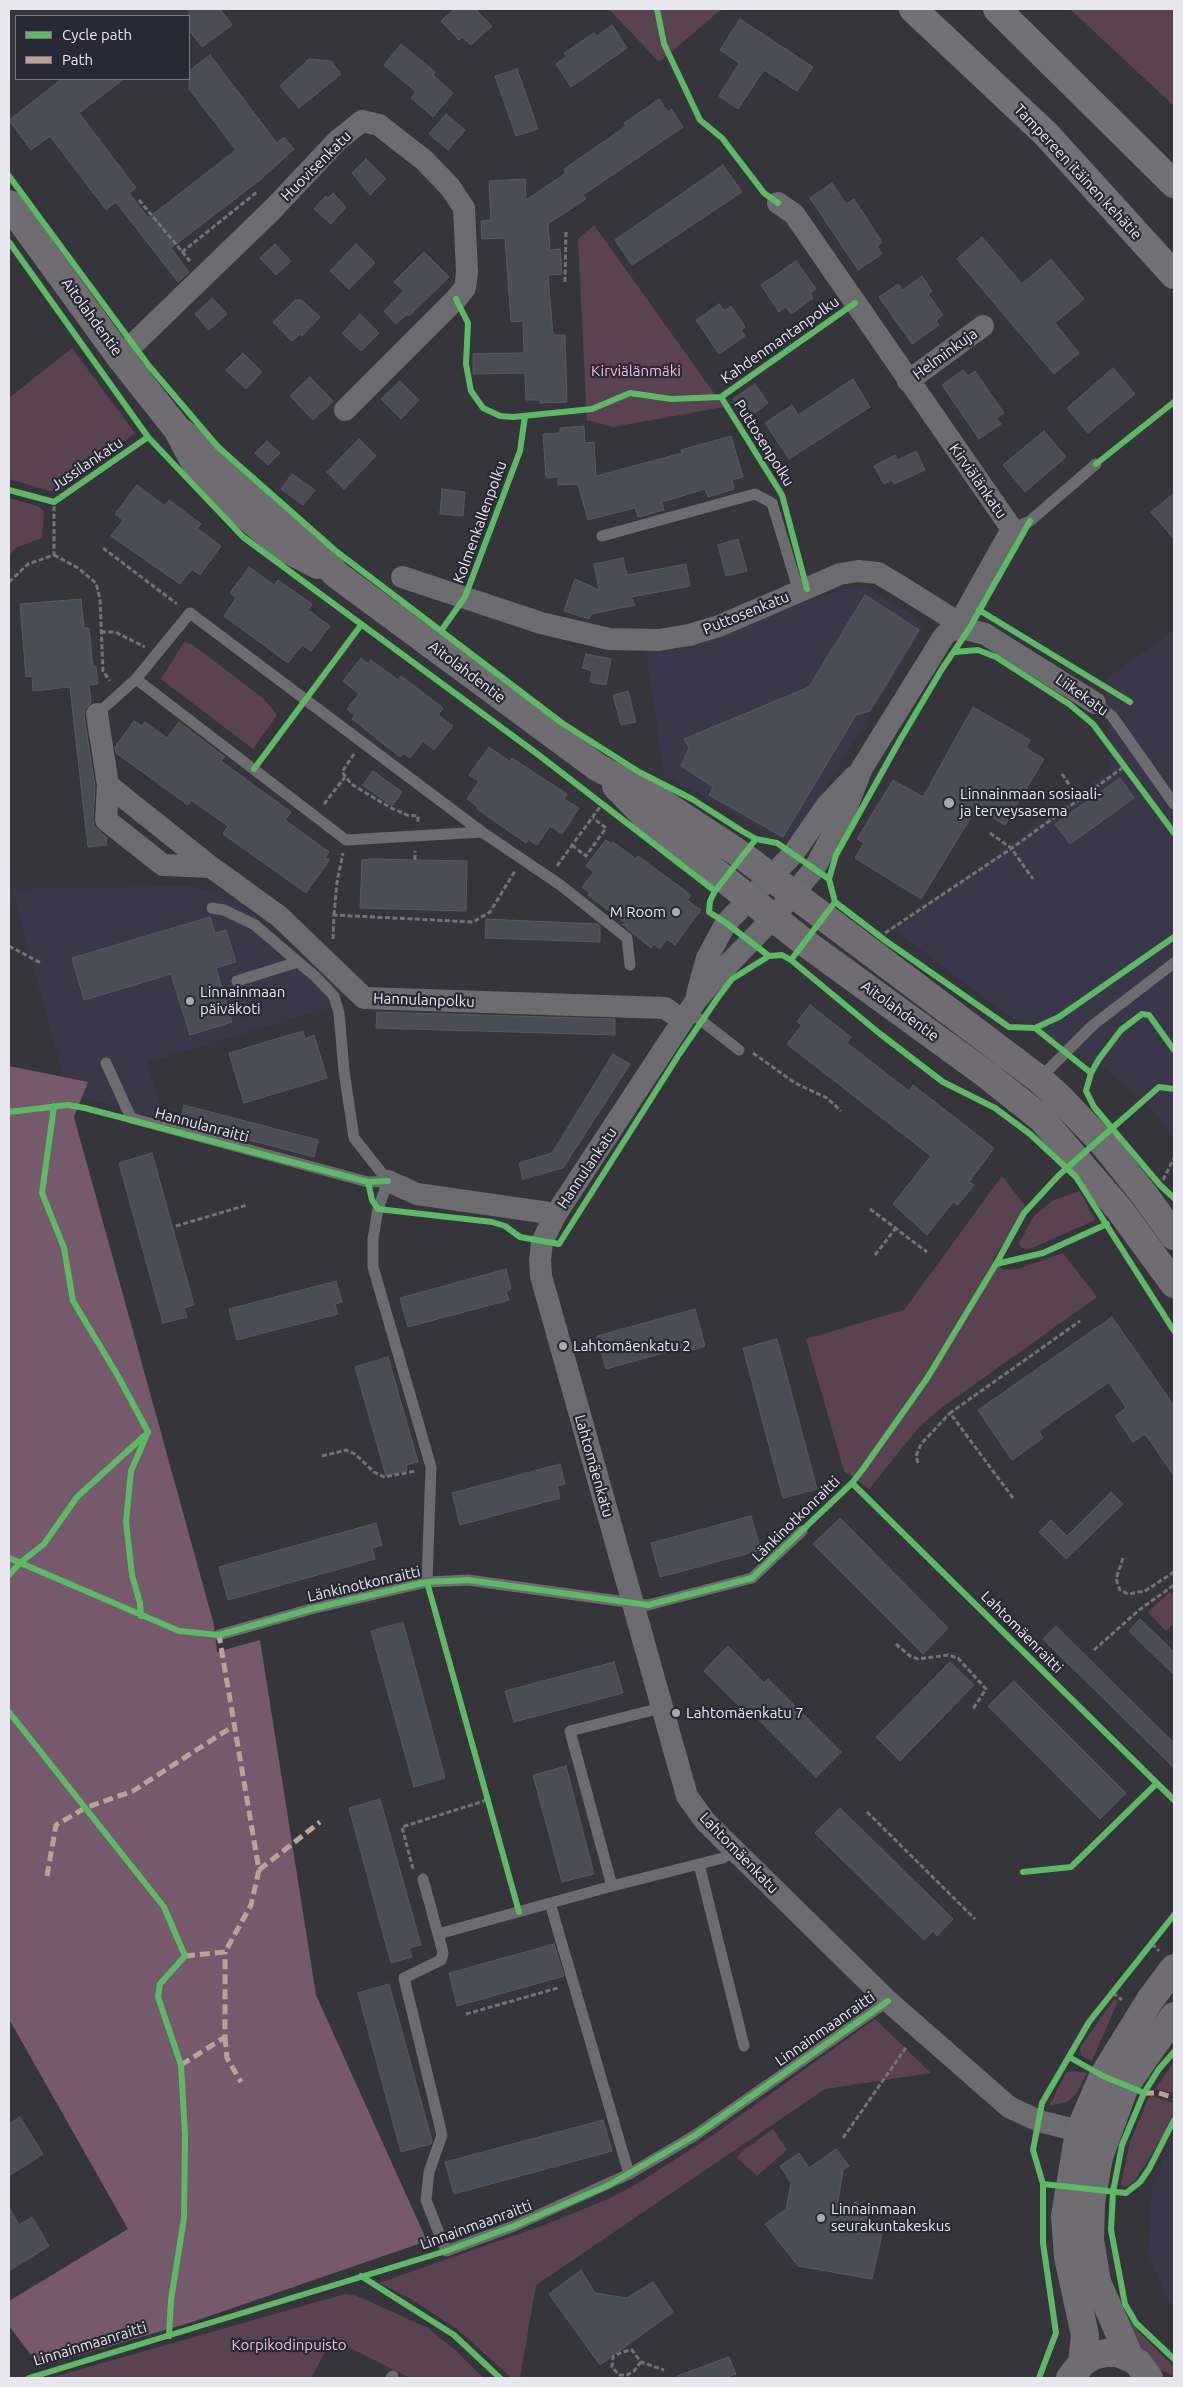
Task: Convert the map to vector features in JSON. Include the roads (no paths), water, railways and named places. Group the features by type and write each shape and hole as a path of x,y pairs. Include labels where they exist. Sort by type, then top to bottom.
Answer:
{"highway":[{"name":"Tampereen itäinen kehätie","path":"913,9 1046,134 1174,276"},
{"path":"997,9 1174,184"}],"main road":[{"name":"Aitolahdentie","path":"9,204 120,357 177,429 209,453 267,510 296,532 337,575 597,767 658,800 772,877 1030,1090 1041,1118 1119,1209 1174,1284"},
{"name":"Aitolahdentie","path":"597,767 647,818 804,942 1030,1090 1059,1097 1102,1142 1143,1193 1174,1236"},
{"path":"1072,2374 1085,2335 1068,2256 1065,2216 1079,2132 1103,2076 1150,2000 1167,1960"},
{"path":"1130,2358 1097,2282 1090,2240 1091,2202 1099,2157 1126,2086 1174,2016"},
{"path":"1072,2374 1093,2356 1105,2353 1118,2354 1130,2358 1138,2363 1149,2378"}],"street":[{"name":"Huovisenkatu","path":"120,357 272,210 338,140 362,121 380,125 424,160 450,187 464,208 467,272 465,288 456,299 345,410"},
{"name":"Kirviälänkatu","path":"774,917 814,869 835,830 862,768 938,642 949,632 956,629 1012,530 794,214 778,203"},
{"name":"Helminkuja","path":"908,381 983,326"},
{"name":"Puttosenkatu","path":"402,577 541,623 609,639 659,640 688,635 718,626 840,574 858,571 878,573 950,618 956,629"},
{"name":"Liikekatu","path":"956,629 969,629 986,634 1095,703"},
{"name":"Hannulanpolku","path":"97,714 108,785 211,867 280,917 364,998 665,1008 689,1011"},
{"name":"Kirviälänkatu","path":"750,898 797,850 827,805 862,768"},
{"name":"Hannulankatu","path":"689,1011 707,958 726,922 750,898"},
{"name":"Hannulankatu","path":"388,1181 417,1194 556,1214 689,1011 717,976 774,917"},
{"name":"Lahtomäenkatu","path":"556,1214 542,1242 541,1276 687,1796 704,1820 888,2001 1009,2107 1039,2121 1106,2137"}],"lane":[{"path":"1012,530 1030,521 1096,464"},
{"name":"Puttosenpolku","path":"602,536 755,494 772,503 798,592"},
{"path":"97,714 136,679 190,613 482,832 549,877 627,938 630,965"},
{"path":"136,679 346,840 482,832"},
{"name":"Liikekatu","path":"1095,703 1112,716 1174,804"},
{"path":"212,908 224,910 255,925 315,976 334,996 339,1013 344,1071 354,1138 388,1181 378,1208 373,1240 373,1267 431,1468 427,1582"},
{"path":"237,981 298,962"},
{"path":"1030,1090 1093,1025 1174,962"},
{"path":"689,1011 745,1050"},
{"name":"Hannulanraitti","path":"106,1063 131,1118 368,1182 388,1181"},
{"name":"Länkinotkonraitti","path":"219,1635 311,1609 427,1582 468,1580 648,1605 752,1578 802,1531"},
{"path":"612,1886 570,1731 661,1708"},
{"path":"422,1879 438,1934 612,1886 723,1858 734,1850"},
{"path":"698,1864 744,2046"},
{"path":"550,1903 629,2174"},
{"name":"Linnainmaanraitti","path":"438,1934 443,1953 441,1960 404,1978 404,1984 442,2134 429,2172 426,2200 446,2251 514,2226 629,2174 694,2136 888,2001"}],"place":[{"name":"Linnainmaan sosiaali- ja terveysasema","path":"949,803"},
{"name":"M Room","path":"676,912"},
{"name":"Linnainmaan päiväkoti","path":"190,1001"},
{"name":"Lahtomäenkatu 2","path":"563,1346"},
{"name":"Lahtomäenkatu 7","path":"676,1713"},
{"name":"Linnainmaan seurakuntakeskus","path":"821,2218"}],"park label":[{"name":"Kirviälänmäki","path":"636,371"},
{"name":"Korpikodinpuisto","path":"289,2345"}]}
